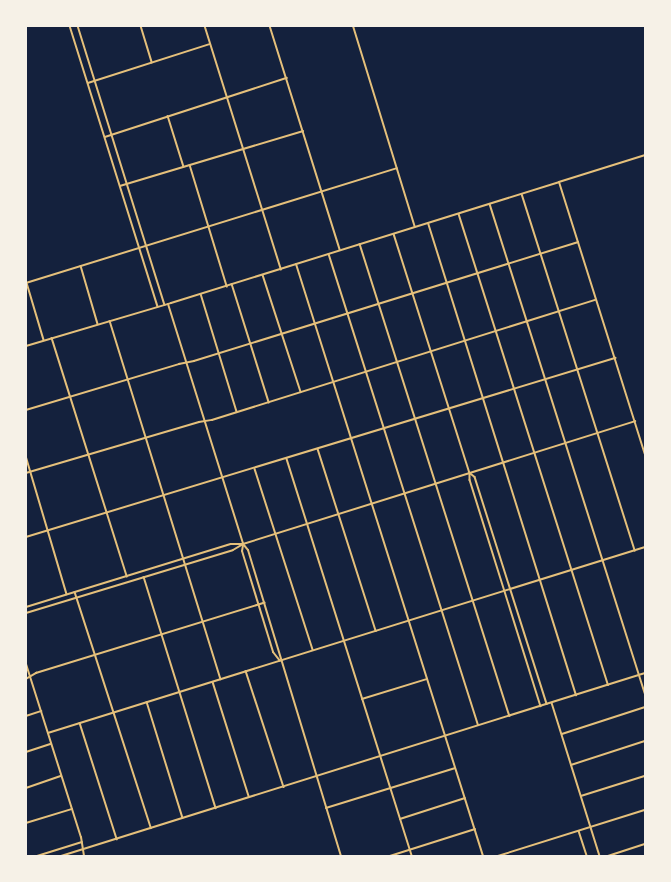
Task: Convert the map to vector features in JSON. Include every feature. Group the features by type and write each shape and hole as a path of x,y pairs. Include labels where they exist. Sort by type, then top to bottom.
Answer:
{"street":[{"path":"70,26 158,307"},
{"path":"78,26 165,305"},
{"path":"141,26 152,62"},
{"path":"205,26 281,269"},
{"path":"270,26 341,250"},
{"path":"353,26 415,227"},
{"path":"88,83 210,44"},
{"path":"105,137 287,78"},
{"path":"168,116 184,167"},
{"path":"120,186 303,131"},
{"path":"26,346 227,286 645,156"},
{"path":"190,165 227,286"},
{"path":"44,340 27,283 397,168"},
{"path":"560,182 645,454"},
{"path":"522,194 635,550"},
{"path":"490,204 645,693"},
{"path":"459,214 608,685"},
{"path":"428,223 576,695"},
{"path":"394,234 470,473 470,480 541,706"},
{"path":"26,410 128,379 219,354 578,242"},
{"path":"360,244 510,716"},
{"path":"329,254 478,726"},
{"path":"296,264 483,856"},
{"path":"81,266 98,324"},
{"path":"263,274 301,392"},
{"path":"232,284 269,402"},
{"path":"200,294 237,412"},
{"path":"26,473 237,412 597,300"},
{"path":"168,304 243,544 248,550 280,654 280,661 341,856"},
{"path":"110,321 221,679"},
{"path":"52,338 127,576"},
{"path":"26,537 223,479 615,358"},
{"path":"26,613 233,550 243,544 635,422"},
{"path":"318,450 376,631"},
{"path":"26,456 68,594"},
{"path":"287,459 412,856"},
{"path":"255,469 313,651"},
{"path":"470,473 475,477 547,704"},
{"path":"26,607 231,544 243,544"},
{"path":"243,544 242,550 273,653 280,661"},
{"path":"48,733 645,547"},
{"path":"144,577 216,808"},
{"path":"75,592 151,828"},
{"path":"26,679 30,676 95,655 264,603"},
{"path":"26,664 82,842 84,856"},
{"path":"246,671 284,787"},
{"path":"61,856 645,673"},
{"path":"362,699 427,679"},
{"path":"213,682 250,797"},
{"path":"146,702 183,818"},
{"path":"552,703 600,856"},
{"path":"562,734 645,707"},
{"path":"26,716 41,711"},
{"path":"80,723 117,839"},
{"path":"572,765 645,742"},
{"path":"26,752 51,744"},
{"path":"326,808 455,768"},
{"path":"26,788 61,776"},
{"path":"581,796 645,776"},
{"path":"400,819 465,798"},
{"path":"26,823 72,809"},
{"path":"498,856 645,810"},
{"path":"390,856 475,829"},
{"path":"579,830 587,856"},
{"path":"37,856 82,842"},
{"path":"608,856 645,844"}]}
